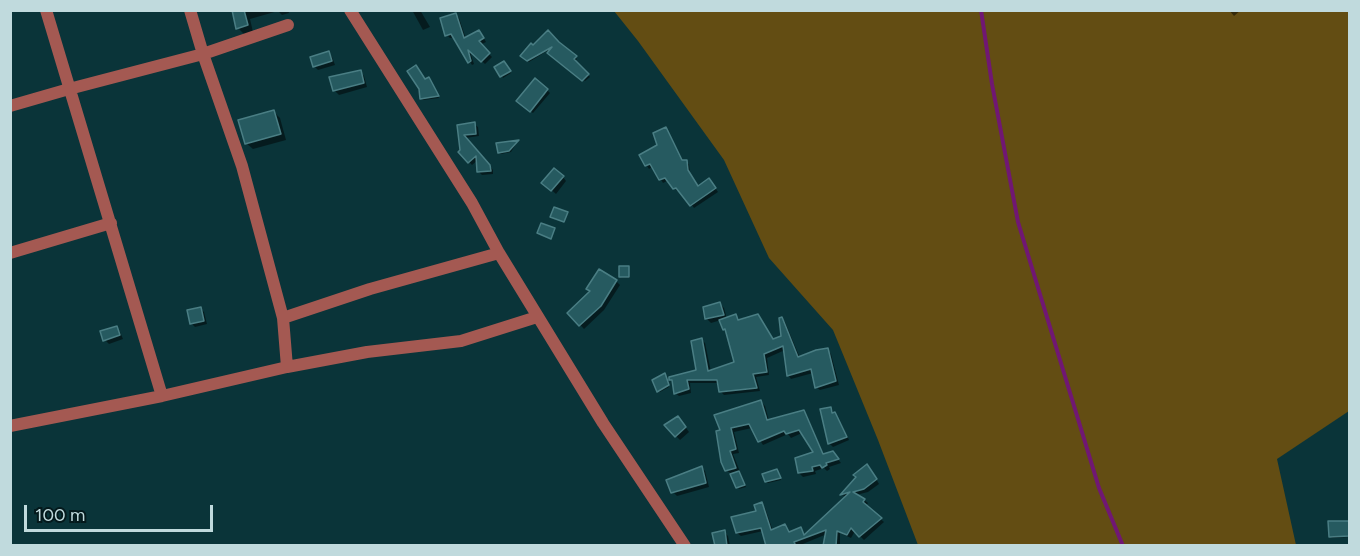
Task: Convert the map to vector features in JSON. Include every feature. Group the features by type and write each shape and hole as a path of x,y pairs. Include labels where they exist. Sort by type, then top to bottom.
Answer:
{"street":[{"path":"46,10 162,396"},
{"path":"190,10 242,166 283,318 287,367"},
{"path":"350,10 472,203 537,317 603,423 686,546"},
{"path":"10,106 203,54 288,26"},
{"path":"10,253 111,223"},
{"path":"283,318 370,289 499,253"},
{"path":"10,426 162,396 287,367 367,352 461,341 537,317"}],"shaded area":[{"path":"614,11 1349,11 1349,411 1277,459 1296,545 918,545 833,330 769,258 724,160"}],"building":[{"path":"232,10 244,10 248,25 236,29"},
{"path":"456,13 464,38 479,30 484,38 479,41 490,53 481,62 468,50 471,61 468,63 451,34 445,36 440,18"},
{"path":"548,30 577,56 574,59 589,74 582,81 547,53 552,47 527,61 520,56 531,43 533,45"},
{"path":"329,51 332,61 313,67 310,57"},
{"path":"504,61 511,71 500,77 494,67"},
{"path":"416,65 425,79 429,77 439,96 420,99 419,89 407,71"},
{"path":"361,70 364,83 333,91 329,77"},
{"path":"535,78 548,89 530,112 516,101"},
{"path":"274,110 281,134 245,144 238,120"},
{"path":"475,122 476,134 464,135 490,165 491,171 477,172 476,156 468,163 458,152 460,150 457,125"},
{"path":"666,127 682,160 687,160 688,170 698,186 709,178 716,188 690,206 665,178 659,180 650,164 645,166 639,155 657,145 653,133"},
{"path":"519,140 509,151 498,153 496,143"},
{"path":"554,168 564,176 551,191 541,183"},
{"path":"554,207 568,212 564,222 550,217"},
{"path":"541,223 555,228 551,239 537,233"},
{"path":"619,266 629,266 629,277 619,277"},
{"path":"599,269 617,280 601,306 579,326 567,313 590,291 586,289"},
{"path":"720,302 724,315 705,319 703,307"},
{"path":"201,307 204,321 190,324 187,310"},
{"path":"736,314 738,320 758,314 773,339 781,336 779,318 782,317 798,357 828,348 836,381 815,388 811,369 787,376 783,346 764,354 767,372 753,374 757,388 719,392 717,380 687,380 689,389 674,394 672,380 669,380 669,377 696,370 691,341 702,338 708,371 734,362 725,329 723,330 719,320"},
{"path":"117,326 120,335 103,341 100,331"},
{"path":"665,373 669,385 657,392 652,380"},
{"path":"761,400 767,420 804,410 823,454 833,451 839,459 826,463 827,465 822,468 820,465 812,467 813,471 798,473 795,458 813,452 799,430 786,434 784,431 758,442 749,424 731,428 736,449 730,451 736,468 725,471 721,462 716,431 720,430 714,415"},
{"path":"831,407 832,413 835,412 847,437 828,444 820,409"},
{"path":"678,416 686,427 675,437 664,425"},
{"path":"867,464 877,479 864,489 853,492 865,499 863,502 882,518 859,537 851,528 847,535 837,531 836,546 823,546 826,530 794,542 796,546 766,546 761,528 736,533 731,517 756,511 754,505 762,502 771,530 785,524 789,532 801,527 804,535 850,492 840,495 856,477 853,475"},
{"path":"702,466 706,483 671,493 666,480"},
{"path":"777,469 781,478 765,482 762,474"},
{"path":"739,471 745,485 736,488 730,474"},
{"path":"1328,521 1349,521 1349,536 1329,537"},
{"path":"725,530 727,546 715,546 712,533"}],"waterway":[{"path":"981,10 992,84 1018,222 1099,488 1123,546"}]}
